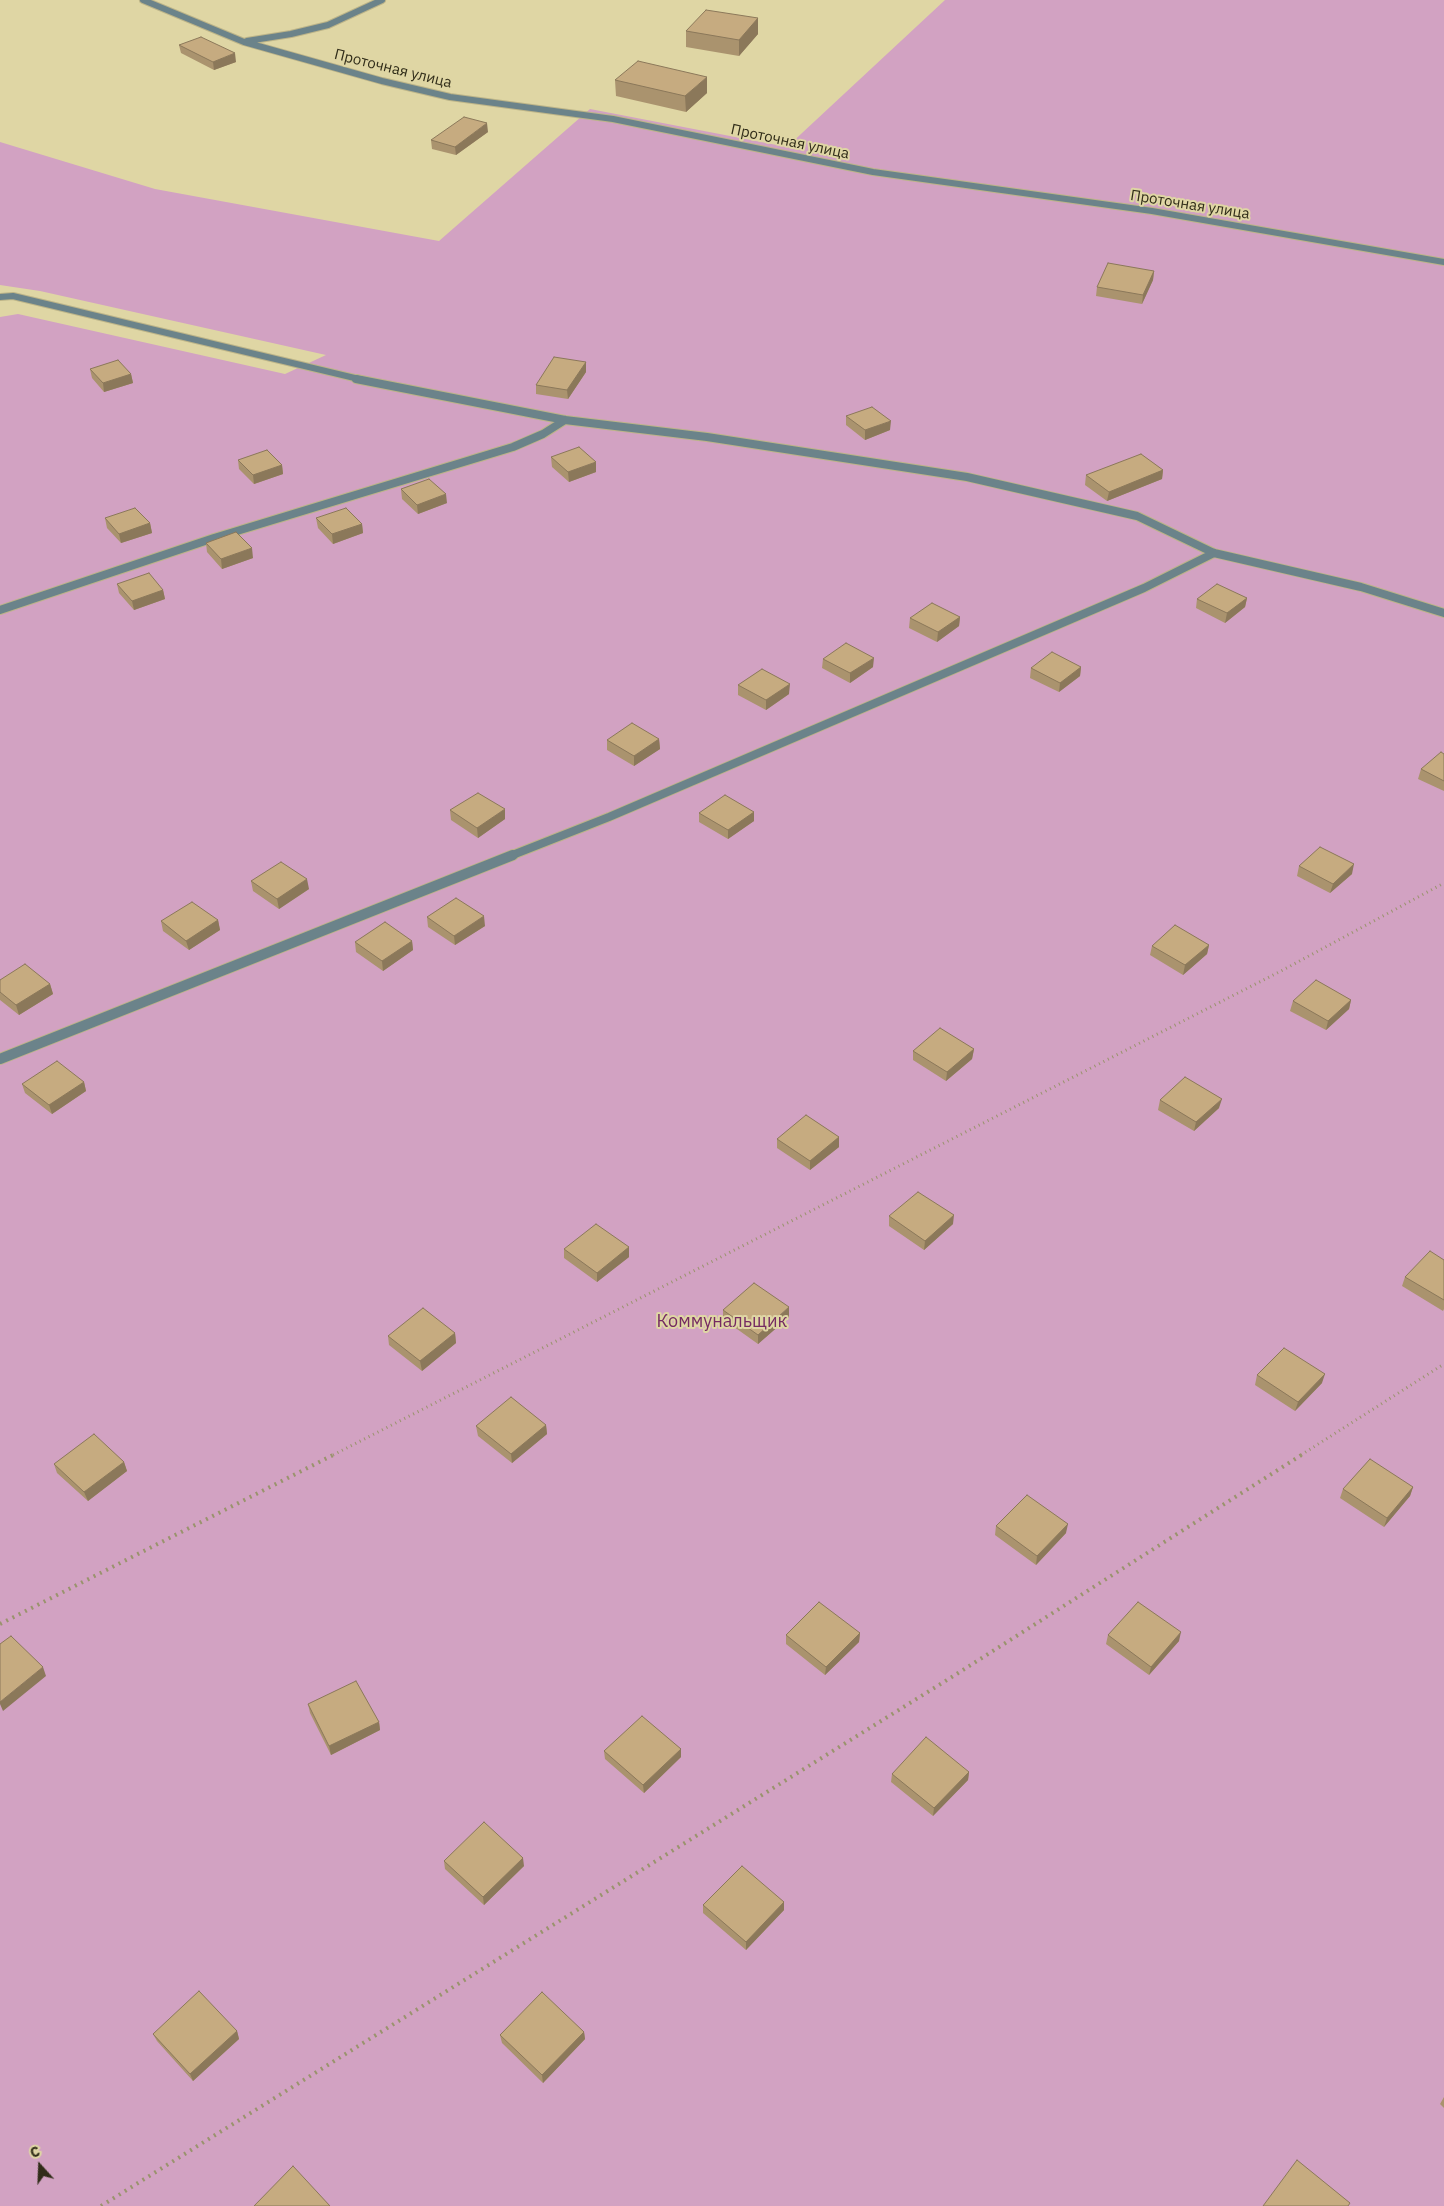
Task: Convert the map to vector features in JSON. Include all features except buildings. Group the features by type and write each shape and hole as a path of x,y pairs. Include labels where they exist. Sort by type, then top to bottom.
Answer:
{"street":[{"name":"Проточная улица","path":"143,0 244,42 382,81 450,97 613,119 872,172 1152,211 1444,262"},
{"path":"244,42 328,25 382,0"},
{"path":"0,297 13,296 348,378 565,420 707,437 967,477 1137,516 1214,553 1361,587 1444,613"},
{"path":"0,610 214,538 513,447 543,434 565,420"},
{"path":"0,1059 610,817 1135,592 1214,553"}],"path":[{"path":"0,1624 1264,980 1444,883"},
{"path":"101,2206 956,1675 1444,1364"}],"green space":[{"name":"Коммунальщик","path":"945,0 1444,0 1444,2206 0,2206 0,317 18,314 285,374 326,355 40,291 0,285 0,142 155,189 439,241 590,109 787,147"}]}
